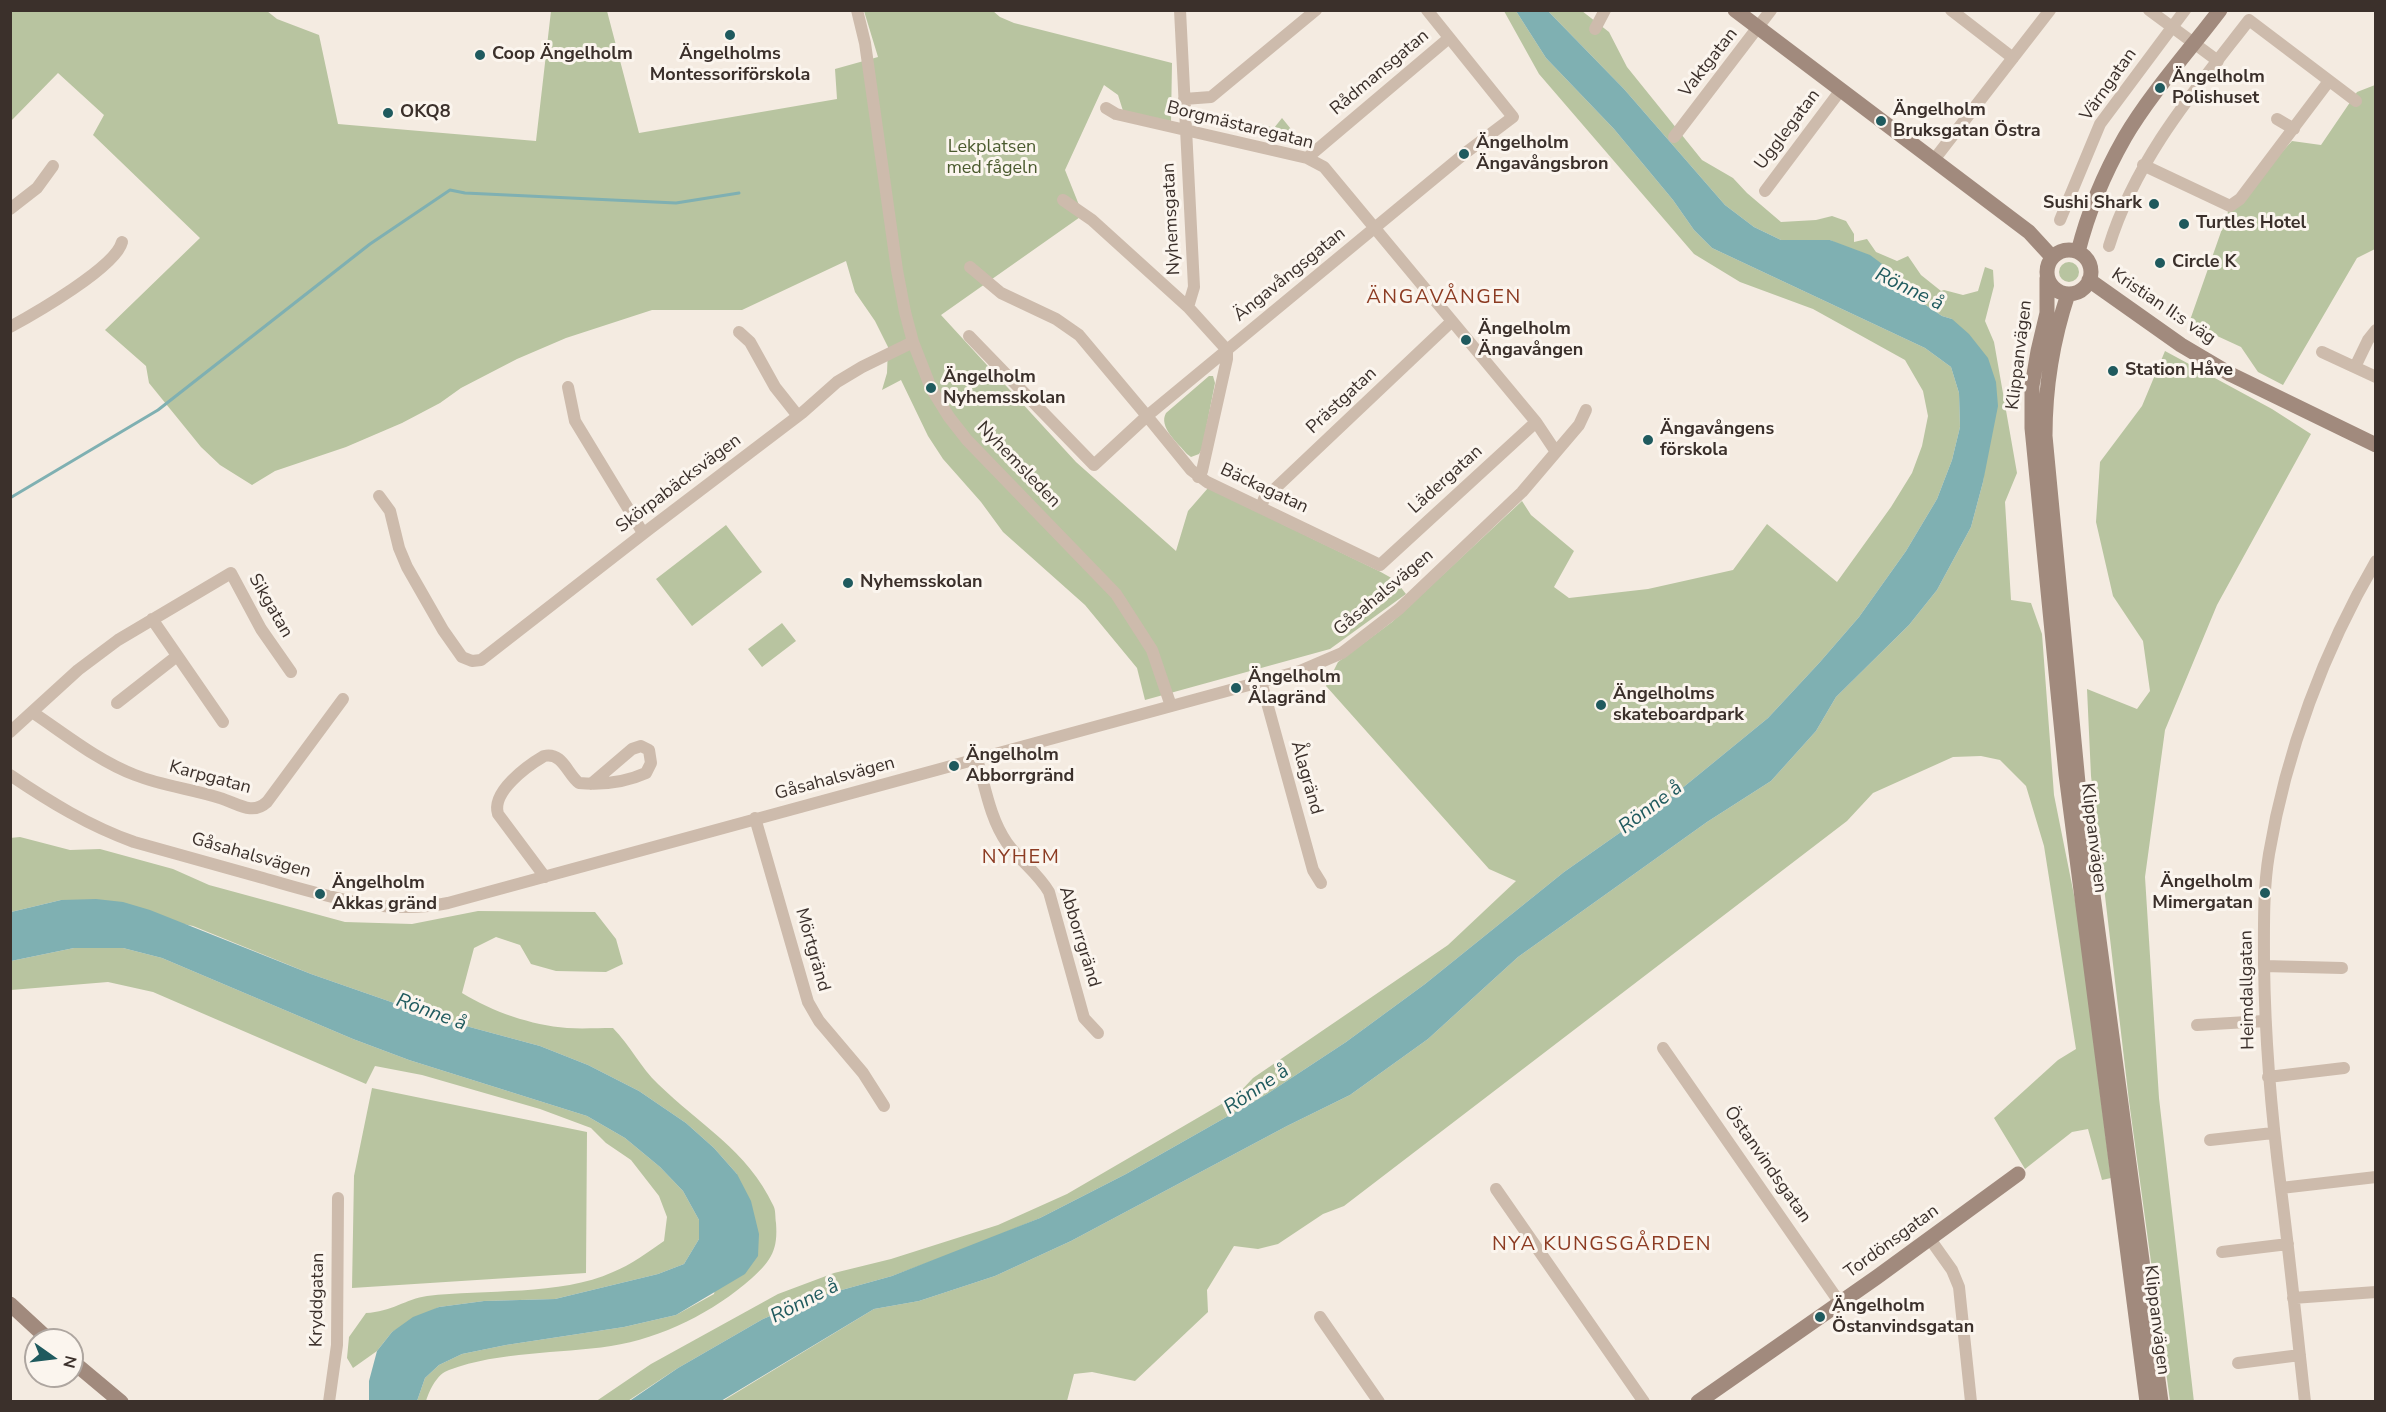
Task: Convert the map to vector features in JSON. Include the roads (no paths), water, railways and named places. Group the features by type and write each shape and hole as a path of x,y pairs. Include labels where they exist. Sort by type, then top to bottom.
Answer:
{"main road":[{"path":"1735,10 2030,232 2052,257 2067,250 2078,252 2089,264 2090,280 2083,289 2068,294"},
{"path":"2078,252 2104,178 2126,135 2220,10"},
{"name":"Klippanvägen","path":"2052,257 2047,267 2047,313 2032,386 2032,428 2066,774 2147,1401"},
{"name":"Klippanvägen","path":"2048,278 2053,288 2068,294 2050,359 2045,394 2045,436 2078,783 2161,1401"},
{"name":"Kristian II:s väg","path":"2090,280 2181,345 2210,362 2376,445"},
{"name":"Tordönsgatan","path":"1698,1401 1840,1303 2018,1174"},
{"path":"10,1304 36,1328"},
{"path":"84,1371 121,1401"}],"street":[{"name":"Nyhemsleden","path":"857,10 865,43 900,292 913,342 931,388 967,440 1116,594 1152,650 1171,706"},
{"name":"Nyhemsgatan","path":"1180,10 1194,287 1188,307"},
{"path":"1184,99 1211,98 1316,10"},
{"path":"1427,10 1449,38"},
{"path":"1595,29 1605,10"},
{"name":"Vaktgatan","path":"1674,137 1771,10"},
{"path":"1951,10 2013,58"},
{"path":"1933,161 2050,10"},
{"path":"2149,10 2217,61"},
{"name":"Värngatan","path":"2060,220 2098,128 2185,10"},
{"path":"2109,246 2143,165 2160,137 2249,20 2356,101"},
{"name":"Ängavångsgatan","path":"969,336 1094,465 1227,350 1464,154 1513,117 1449,38"},
{"name":"Rådmansgatan","path":"1307,158 1449,38"},
{"path":"2143,165 2230,206 2240,199 2329,81"},
{"name":"Ugglegatan","path":"1765,190 1840,91"},
{"name":"Borgmästaregatan","path":"1106,108 1120,115 1307,158 1324,167 1374,230 1536,422 1556,452"},
{"path":"2277,119 2294,129"},
{"path":"10,208 37,188 53,166"},
{"path":"1062,200 1092,220 1188,307 1227,350 1227,359 1202,471 1198,477"},
{"path":"10,327 53,303 84,280 118,251 122,242"},
{"name":"Bäckagatan","path":"970,267 1001,293 1056,319 1079,334 1198,477 1380,565"},
{"name":"Prästgatan","path":"1261,507 1264,499 1451,322"},
{"path":"2355,367 2368,340 2376,330"},
{"path":"739,332 750,342 775,387 798,417"},
{"name":"Skörpabäcksvägen","path":"379,496 390,511 399,548 412,579 460,655 472,661 489,656 643,533 798,417 845,377 913,342"},
{"path":"2322,352 2376,377"},
{"path":"568,387 575,421 643,533"},
{"name":"Gåsahalsvägen","path":"10,775 69,813 117,836 351,901 396,908 428,907 545,878 755,818 1261,681 1329,660 1356,644 1399,609 1515,499 1579,425 1586,410"},
{"name":"Lädergatan","path":"1380,565 1536,422"},
{"name":"Heimdallgatan","path":"2305,1401 2268,1077 2264,1021 2265,893 2269,854 2287,776 2312,697 2352,602 2376,561"},
{"name":"Sikgatan","path":"10,732 78,670 118,640 231,573 261,629 291,672"},
{"path":"152,619 223,722"},
{"path":"117,703 177,656"},
{"name":"Ålagränd","path":"1261,681 1313,870 1321,883"},
{"name":"Karpgatan","path":"32,712 108,763 134,775 222,798 244,808 255,809 267,802 343,699"},
{"path":"537,761 544,744"},
{"path":"545,878 498,814 496,807 502,791 537,761 548,755 556,756 577,782 591,784 607,783 645,774 651,765 649,750 641,746 632,749 591,784"},
{"name":"Abborrgränd","path":"977,759 1001,833 1049,892 1084,1018 1098,1033"},
{"name":"Mörtgränd","path":"755,818 808,1002 819,1022 862,1074 884,1106"},
{"path":"2264,966 2342,968"},
{"path":"2197,1025 2264,1021"},
{"name":"Östanvindsgatan","path":"1663,1048 1840,1303"},
{"path":"2268,1077 2343,1068"},
{"path":"2210,1140 2273,1133"},
{"path":"2281,1188 2376,1177"},
{"path":"1496,1190 1644,1401"},
{"name":"Kryddgatan","path":"329,1401 337,1345 338,1198"},
{"path":"1930,1239 1952,1270 1959,1287 1971,1401"},
{"path":"2222,1252 2288,1244"},
{"path":"2294,1298 2376,1292"},
{"path":"1320,1317 1379,1401"},
{"path":"2238,1363 2300,1355"}],"water":[{"name":"Rönne å","path":"1516,11 1548,11 1624,89 1725,205 1754,227 1781,240 1830,240 1870,255 1897,275 1915,298 1942,316 1952,319 1969,334 1988,358 1996,382 1998,406 1983,482 1971,527 1937,590 1909,625 1836,697 1816,731 1771,781 1707,822 1518,957 1428,1039 1350,1095 1071,1241 995,1276 919,1301 874,1309 721,1401 628,1402 678,1368 763,1319 813,1298 892,1276 1040,1218 1126,1174 1267,1094 1346,1042 1425,984 1564,872 1675,794 1768,718 1859,617 1906,551 1937,499 1952,460 1960,427 1959,393 1951,367 1925,348 1712,248 1694,230 1673,200 1614,129 1546,58"},
{"path":"96,899 123,902 150,910 311,974 440,1019 540,1046 588,1065 639,1091 686,1123 714,1148 737,1174 751,1201 759,1234 758,1256 745,1274 676,1315 624,1327 462,1354 439,1365 425,1378 417,1401 369,1401 369,1381 377,1351 392,1332 413,1317 439,1307 484,1301 555,1299 658,1274 684,1264 699,1239 699,1220 683,1191 660,1167 625,1138 587,1116 409,1060 353,1039 162,958 123,948 74,948 11,961 11,912 61,900"}],"waterway":[{"path":"10,498 158,410 370,244 450,190 465,193 676,203 739,193"}],"place":[{"name":"Ängelholms Montessoriförskola","path":"730,35"},
{"name":"Coop Ängelholm","path":"480,55"},
{"name":"Ängelholm Polishuset","path":"2160,88"},
{"name":"OKQ8","path":"388,113"},
{"name":"Ängelholm Bruksgatan Östra","path":"1881,121"},
{"name":"Ängelholm Ängavångsbron","path":"1464,154"},
{"name":"Sushi Shark","path":"2154,204"},
{"name":"Turtles Hotel","path":"2184,224"},
{"name":"Circle K","path":"2160,263"},
{"name":"Ängelholm Ängavången","path":"1466,340"},
{"name":"Station Håve","path":"2113,371"},
{"name":"Ängelholm Nyhemsskolan","path":"931,388"},
{"name":"Ängavångens förskola","path":"1648,440"},
{"name":"Nyhemsskolan","path":"848,583"},
{"name":"Ängelholm Ålagränd","path":"1236,688"},
{"name":"Ängelholms skateboardpark","path":"1601,705"},
{"name":"Ängelholm Abborrgränd","path":"954,766"},
{"name":"Ängelholm Mimergatan","path":"2265,893"},
{"name":"Ängelholm Akkas gränd","path":"320,894"},
{"name":"Ängelholm Östanvindsgatan","path":"1820,1317"}],"district":[{"name":"ÄNGAVÅNGEN","path":"1444,298"},
{"name":"NYHEM","path":"1021,858"},
{"name":"NYA KUNGSGÅRDEN","path":"1602,1245"}],"park label":[{"name":"Lekplatsen med fågeln","path":"992,158"}]}
